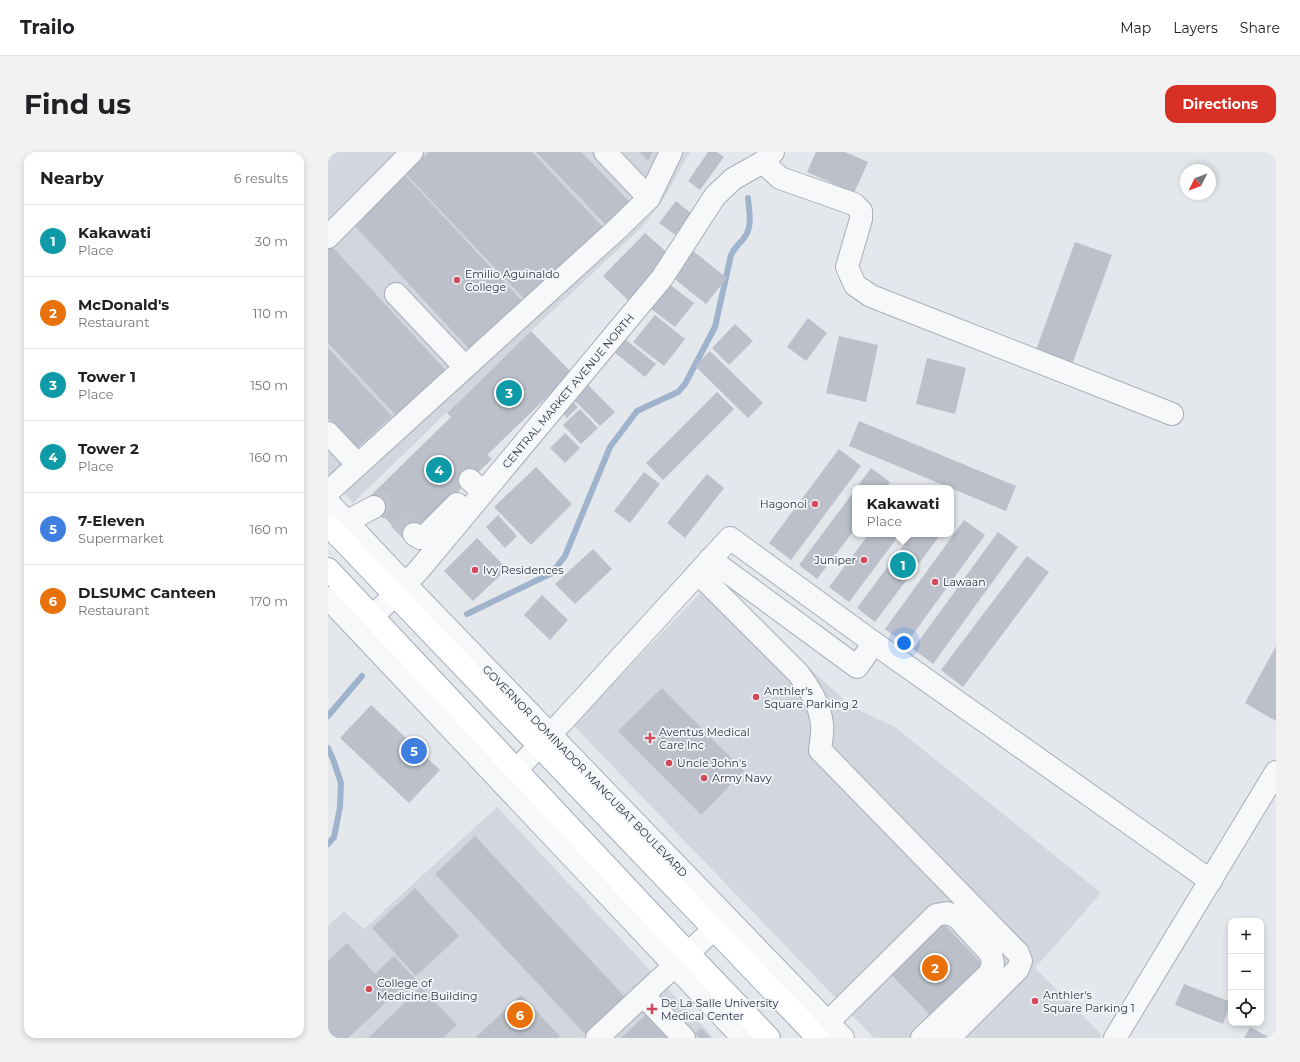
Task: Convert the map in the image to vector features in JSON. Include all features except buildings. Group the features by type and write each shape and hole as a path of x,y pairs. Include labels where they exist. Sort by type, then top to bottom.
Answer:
{"main road":[{"name":"GOVERNOR DOMINADOR MANGUBAT BOULEVARD","path":"337,523 545,740 714,929 820,1032"},
{"path":"328,569 365,624 516,770 681,960 769,1038"}],"street":[{"path":"328,237 412,152"},
{"path":"605,152 649,198"},
{"path":"328,492 616,230 649,198 671,152"},
{"path":"764,160 780,178 854,204 861,211 862,219 847,267 855,285 871,296 1172,414"},
{"name":"CENTRAL MARKET AVENUE NORTH","path":"365,624 400,590 476,486 662,278 715,196 733,179 764,160"},
{"path":"396,294 465,367"},
{"path":"328,432 357,464"},
{"path":"414,534 420,538 426,535 476,486"},
{"name":"GOVERNOR DOMINADOR MANGUBAT BOULEVARD","path":"328,502 337,523"},
{"path":"337,523 374,507"},
{"path":"516,770 730,538 874,643 1211,881"},
{"path":"704,566 857,667 874,643"},
{"path":"704,566 798,673 811,691 819,710 822,725 820,750 1018,953 1020,961 1018,970 949,1038"},
{"path":"328,598 365,624 681,960 743,1038"},
{"name":"GOVERNOR DOMINADOR MANGUBAT BOULEVARD","path":"545,740 820,1032 843,1038"},
{"path":"1115,1038 1276,772"},
{"path":"820,1032 936,915 947,913 957,917 991,954 993,964 989,974 922,1038"},
{"path":"597,1038 714,929"},
{"path":"643,995 684,1038"}],"shaded area":[{"name":"Emilio Aguinaldo College","path":"328,152 690,152 663,200 640,229 531,331 353,503 328,476"},
{"path":"713,580 852,707 895,727 1101,893 1035,968 1102,1035 1100,1038 874,1038 573,725"},
{"path":"497,807 714,1038 328,1038 328,926 344,911 364,929"}],"waterway":[{"path":"467,614 552,573 565,556 610,447 637,411 678,392 685,384 715,327 731,255 747,234 749,229 750,219 748,198"},
{"path":"328,716 362,676"},
{"path":"328,748 341,783 340,807 334,837 328,844"}],"tunnel":[{"path":"374,507 382,502 414,534"}],"place":[{"name":"Emilio Aguinaldo College","path":"457,280"},
{"name":"Tower 1","path":"509,393"},
{"name":"Tower 2","path":"439,470"},
{"name":"Hagonoi","path":"815,504"},
{"name":"Juniper","path":"864,560"},
{"name":"Kakawati","path":"903,565"},
{"name":"Ivy Residences","path":"475,570"},
{"name":"Lawaan","path":"935,582"},
{"name":"Anthler's Square Parking 2","path":"756,697"},
{"name":"Aventus Medical Care Inc","path":"650,738"},
{"name":"7-Eleven","path":"414,751"},
{"name":"Uncle John's","path":"669,763"},
{"name":"Army Navy","path":"704,778"},
{"name":"McDonald's","path":"935,968"},
{"name":"College of Medicine Building","path":"369,989"},
{"name":"Anthler's Square Parking 1","path":"1035,1001"},
{"name":"De La Salle University Medical Center","path":"652,1009"},
{"name":"DLSUMC Canteen","path":"520,1015"}]}
